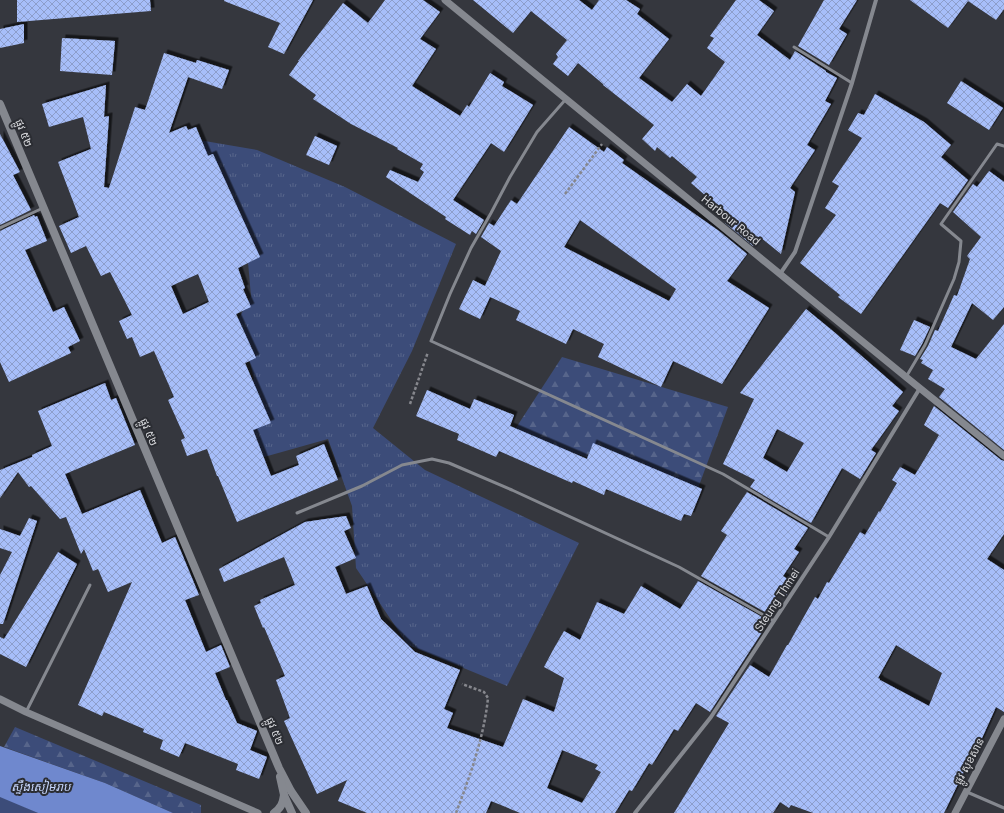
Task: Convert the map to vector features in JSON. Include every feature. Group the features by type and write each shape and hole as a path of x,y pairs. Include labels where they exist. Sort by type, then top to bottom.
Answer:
{"main road":[{"name":"ផ្លូវ ៥២","path":"0,104 279,768 291,791 306,813"},
{"name":"ផ្លូវ ៥២","path":"279,768 284,795 292,813"},
{"path":"274,813 280,808 284,795"}],"street":[{"name":"Harbour Road","path":"445,0 1004,456"},
{"path":"780,274 795,252 852,83 876,0"},
{"name":"Steung Thmei","path":"635,813 710,717 829,537 920,388"},
{"path":"0,699 26,712 258,813"},
{"name":"ផ្លូវ សុខសាន","path":"954,813 1004,718"}],"lane":[{"path":"794,48 852,83"},
{"path":"566,99 537,132 510,177 471,248 431,341 723,474 829,537"},
{"path":"906,377 925,345 954,279 959,262 961,241 941,224 998,144 1004,146"},
{"path":"0,228 43,208"},
{"path":"297,513 362,486 402,464 432,459 449,463 679,567 774,621"},
{"path":"26,712 90,585"},
{"path":"966,791 1004,808"}],"path":[{"path":"565,194 610,134"},
{"path":"410,404 431,341"},
{"path":"456,813 481,738 488,698 484,692 462,684"}],"green space":[{"path":"187,138 257,150 345,187 456,244 412,351 373,428 425,470 579,543 507,686 408,645 356,568 352,506 328,439 264,457 237,392 254,379 245,343 232,331 251,296 247,251"},
{"path":"562,357 728,407 697,491 512,434"},
{"path":"15,727 201,805 201,813 173,813 105,783 4,747"},
{"path":"0,797 3,797 38,813 0,813"}],"water":[{"name":"ស្ទឹងសៀមរាប","path":"0,746 105,783 173,813 38,813 0,797"}],"building":[{"path":"17,0 150,0 151,11 17,22"},
{"path":"224,0 313,0 284,54 268,47 280,23"},
{"path":"385,0 423,0 440,12 420,39 436,49 412,86 460,116 467,105 469,107 490,73 504,82 502,86 533,105 504,152 491,143 453,200 484,220 476,234 472,231 470,235 386,177 390,170 418,182 424,172 420,169 423,164 397,149 398,148 351,124 313,99 316,95 289,75 298,61 343,3 368,23"},
{"path":"473,0 579,0 592,10 599,0 626,0 640,9 637,14 669,39 639,78 672,102 687,84 701,96 725,62 707,48 714,38 710,36 736,0 759,0 774,11 757,35 790,60 795,51 837,78 825,101 831,104 807,145 815,150 790,188 795,192 781,254 760,237 753,246 725,223 730,217 691,183 697,177 672,156 670,158 657,147 655,151 642,139 654,125 603,85 578,63 568,76 553,64 558,57 556,54 567,40 531,11 513,33"},
{"path":"824,0 857,0 839,29 847,34 829,65 798,46"},
{"path":"910,0 1004,0 1004,9 996,20 968,1 948,28"},
{"path":"24,24 24,43 0,48 0,29"},
{"path":"62,38 115,41 112,75 60,71"},
{"path":"164,53 196,63 197,60 229,70 222,89 188,77 169,133 186,126 188,130 196,127 208,156 213,154 260,257 238,268 245,288 243,289 251,307 236,314 256,358 245,363 271,423 253,430 271,476 299,465 296,456 324,444 338,480 237,522 207,449 187,456 181,440 185,438 168,400 174,397 154,351 140,357 132,337 127,339 119,321 132,315 110,272 101,276 86,246 71,253 59,226 79,217 58,162 91,149 83,117 49,127 42,104 106,85 104,117 109,116 104,187 109,188 135,107 145,110","holes":["198,274 209,302 183,314 171,286"]},
{"path":"961,81 1003,108 989,130 947,103"},
{"path":"875,94 924,122 951,145 941,157 968,180 948,208 940,203 861,314 838,297 840,295 800,263 836,215 825,208 839,186 832,182 862,138 848,130 858,113 864,115"},
{"path":"569,127 604,152 607,147 624,160 622,163 719,231 747,254 727,281 769,308 722,384 673,361 661,387 598,357 604,344 573,329 566,344 516,320 520,311 490,297 480,319 459,309 473,280 485,286 501,251 481,237 489,223 494,226 511,200 517,204","holes":["580,220 676,289 669,301 564,247"]},
{"path":"0,134 20,172 13,175 31,210 0,225"},
{"path":"315,136 337,146 329,165 306,155"},
{"path":"989,171 1004,182 1004,307 993,320 972,303 951,347 976,359 1004,324 1004,450 939,397 945,389 928,379 933,370 921,363 923,360 920,359 935,330 938,331 954,295 957,296 970,259 967,256 981,237 953,212 973,184 977,187"},
{"path":"34,215 35,217 37,216 47,241 25,250 53,312 64,307 80,341 68,347 71,353 9,382 0,362 0,231"},
{"path":"806,309 903,392 892,406 899,411 871,450 876,453 860,479 842,468 811,523 750,487 755,480 723,464 754,399 740,393","holes":["777,429 804,443 787,472 763,458"]},
{"path":"914,320 930,327 915,356 900,350"},
{"path":"105,383 111,400 116,398 135,445 65,474 82,514 140,490 162,543 175,537 199,595 185,600 206,652 221,645 230,667 215,673 226,700 237,723 257,731 250,750 267,757 259,779 236,770 238,764 185,743 179,757 160,749 163,740 143,732 144,729 104,712 102,716 78,705 132,582 108,592 98,569 93,571 84,549 81,554 66,517 60,519 31,486 29,487 18,472 0,498 0,470 32,457 32,455 52,446 38,411"},
{"path":"427,390 470,409 474,399 514,415 510,426 587,459 593,443 702,489 691,516 684,514 681,521 606,489 604,495 573,481 572,483 499,451 496,457 457,440 459,434 416,416"},
{"path":"934,406 1004,461 1004,534 987,559 1004,570 1004,712 996,707 974,756 972,755 944,813 813,813 791,805 789,808 780,802 773,813 674,813 729,723 716,716 750,665 769,677 815,597 818,599 827,582 829,583 860,532 865,535 879,511 880,512 897,483 892,480 900,467 915,475 939,435 924,425","holes":["896,645 942,673 929,706 878,678"]},
{"path":"747,492 808,528 794,549 799,552 783,576 794,583 786,596 779,591 765,612 701,576 727,535 721,531"},
{"path":"346,516 351,528 344,531 356,558 335,567 346,594 367,586 381,619 415,652 460,670 444,709 453,713 447,728 503,747 523,699 554,712 564,678 544,667 564,631 580,640 597,602 624,614 641,586 680,609 698,581 762,617 757,624 764,629 710,712 696,703 678,731 674,729 652,765 649,763 632,791 629,790 615,813 520,813 491,801 486,813 367,813 338,801 347,780 317,794 284,721 290,718 276,680 285,676 254,606 261,603 260,600 295,585 284,557 224,582 219,569 305,522","holes":["562,750 598,765 595,769 601,772 582,803 547,788"]},
{"path":"29,518 37,521 3,624 0,624 0,575 12,552 0,548 0,529 20,536"},
{"path":"58,552 77,564 26,667 0,654 0,637 4,639"}]}
